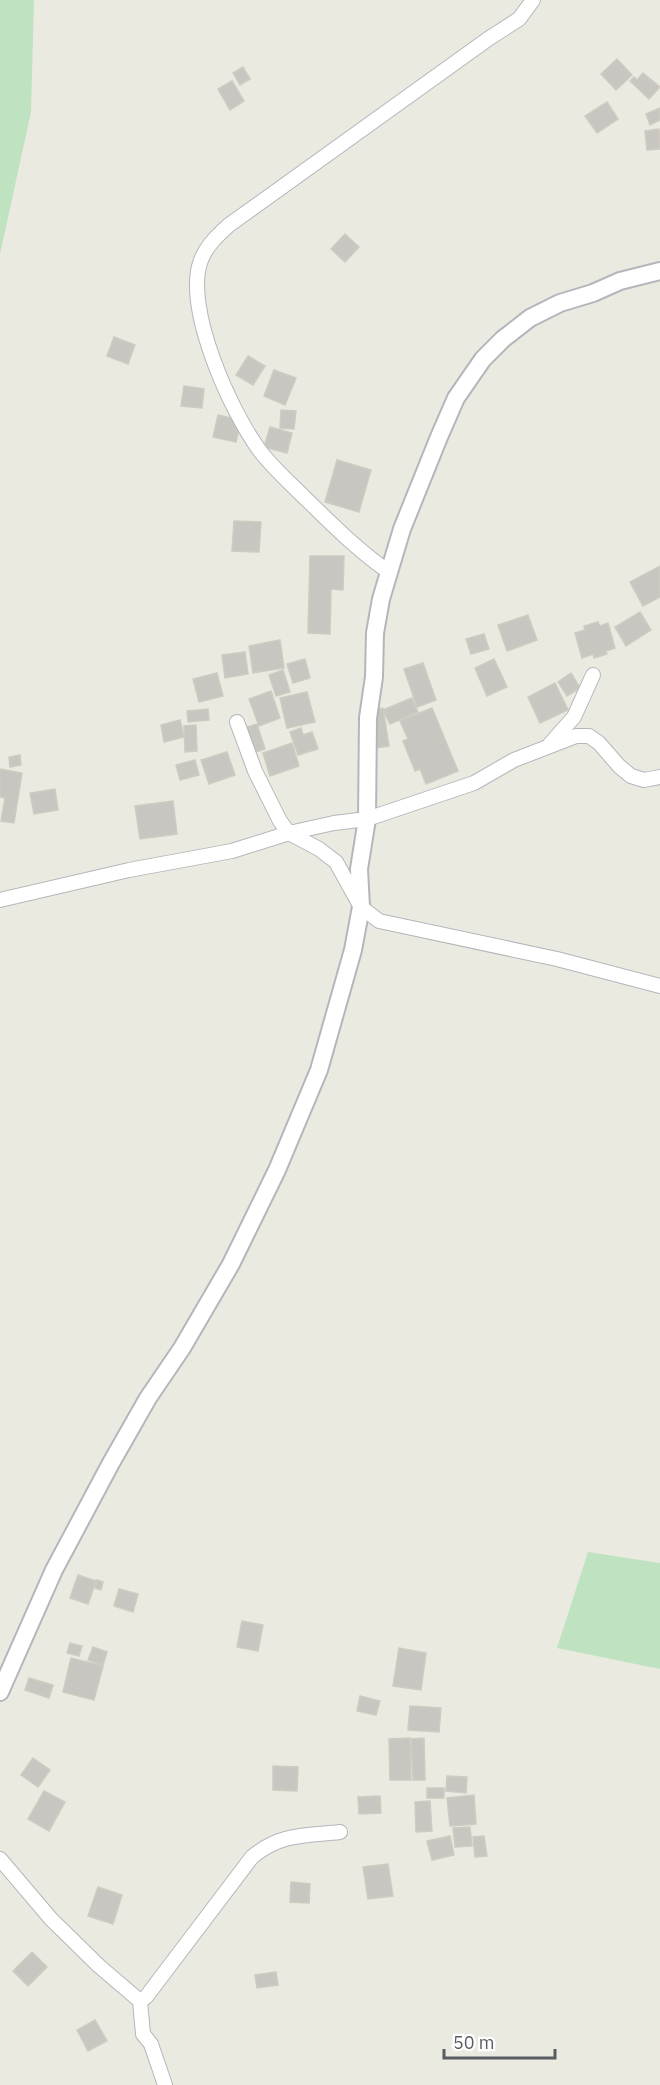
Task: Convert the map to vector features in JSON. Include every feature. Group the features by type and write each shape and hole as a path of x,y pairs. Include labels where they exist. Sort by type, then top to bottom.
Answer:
{"street":[{"path":"389,572 313,506 268,461 246,430 225,387 207,340 197,292 199,267 206,249 229,225 519,19 533,0"},
{"path":"0,1692 54,1570 105,1473 148,1398 182,1348 231,1264 277,1170 319,1070 344,986 361,907 359,869 367,819 368,718 374,677 375,633 381,599 402,529 456,398 483,358 502,339 530,318 560,303 620,281 660,271"},
{"path":"548,746 574,717 593,675"},
{"path":"237,722 255,771 280,821 289,833 319,849 336,862 361,907 379,921 557,959 660,986"},
{"path":"0,900 139,868 232,851 289,833 334,823 367,819 474,783 514,760 576,736 589,736 599,743 631,776 644,780 660,777"},
{"path":"140,2001 146,1997 252,1857 265,1846 277,1840 298,1836 340,1832"},
{"path":"0,1859 51,1919 99,1966 140,2001 143,2034 151,2044 165,2085"}],"green space":[{"path":"0,0 34,0 31,112 0,254"},
{"path":"588,1552 660,1563 660,1669 557,1648"}],"building":[{"path":"617,59 632,75 616,90 601,74"},
{"path":"243,67 250,79 240,85 233,73"},
{"path":"643,73 660,87 649,99 630,81 634,77 637,80"},
{"path":"232,81 244,101 230,110 218,89"},
{"path":"607,102 618,119 597,133 585,116"},
{"path":"660,108 660,120 650,125 646,114"},
{"path":"659,129 660,149 647,150 645,131"},
{"path":"345,234 359,247 345,262 331,249"},
{"path":"114,337 135,345 128,364 107,356"},
{"path":"248,356 265,366 253,385 236,375"},
{"path":"274,370 296,378 285,405 264,396"},
{"path":"184,386 204,389 202,408 181,406"},
{"path":"281,410 296,411 294,429 280,428"},
{"path":"218,415 241,420 236,442 213,437"},
{"path":"270,427 292,433 287,453 264,447"},
{"path":"337,460 371,470 359,512 325,502"},
{"path":"234,521 261,522 259,552 232,551"},
{"path":"310,556 344,556 343,590 331,589 330,634 308,633"},
{"path":"660,566 660,597 643,606 630,582"},
{"path":"640,612 651,630 626,646 615,627"},
{"path":"528,615 537,640 507,651 498,625"},
{"path":"598,622 600,626 608,623 615,648 606,651 607,654 594,658 593,654 582,658 575,633 585,630 584,626"},
{"path":"484,634 489,649 471,654 466,639"},
{"path":"280,640 284,668 253,673 249,646"},
{"path":"245,652 248,674 225,678 222,655"},
{"path":"305,659 310,678 293,683 287,664"},
{"path":"494,659 507,687 487,696 475,668"},
{"path":"423,663 436,700 417,707 404,669"},
{"path":"283,670 290,692 276,696 269,675"},
{"path":"217,673 223,696 199,702 193,679"},
{"path":"571,673 580,688 567,696 558,682"},
{"path":"555,683 568,710 540,723 528,697"},
{"path":"271,691 280,718 259,726 249,699"},
{"path":"307,692 315,722 287,728 280,698"},
{"path":"412,698 418,712 390,724 383,710"},
{"path":"383,708 389,746 376,748 370,710"},
{"path":"432,708 458,771 426,784 420,769 415,771 403,741 408,739 400,721"},
{"path":"208,709 209,720 188,722 187,711"},
{"path":"180,720 184,737 164,742 161,725"},
{"path":"257,724 265,749 252,753 244,728"},
{"path":"196,725 197,751 185,752 184,726"},
{"path":"301,728 303,735 312,732 318,749 298,755 290,732"},
{"path":"292,743 299,766 270,776 263,753"},
{"path":"227,752 235,775 209,784 201,760"},
{"path":"20,755 21,765 10,767 9,757"},
{"path":"195,760 199,775 180,780 176,765"},
{"path":"0,769 22,773 14,823 1,821 5,798 0,797"},
{"path":"55,789 58,810 34,814 30,793"},
{"path":"173,801 177,834 140,839 135,806"},
{"path":"78,1575 96,1581 88,1604 70,1598"},
{"path":"97,1580 103,1582 101,1590 95,1588"},
{"path":"119,1589 138,1594 133,1612 114,1606"},
{"path":"242,1621 263,1625 258,1651 237,1647"},
{"path":"70,1643 82,1646 79,1656 67,1653"},
{"path":"93,1647 107,1652 103,1665 88,1660"},
{"path":"399,1648 426,1653 421,1690 393,1686"},
{"path":"71,1658 103,1666 94,1700 63,1692"},
{"path":"29,1678 53,1685 49,1698 25,1690"},
{"path":"360,1696 380,1701 376,1715 357,1711"},
{"path":"410,1706 441,1708 439,1732 408,1730"},
{"path":"410,1738 411,1780 390,1780 389,1739"},
{"path":"424,1738 425,1780 413,1780 411,1739"},
{"path":"33,1758 50,1770 38,1787 21,1775"},
{"path":"273,1766 298,1767 297,1791 273,1790"},
{"path":"447,1776 467,1777 466,1793 446,1791"},
{"path":"427,1788 444,1788 444,1798 427,1798"},
{"path":"44,1791 65,1802 49,1831 28,1819"},
{"path":"474,1795 476,1824 450,1826 447,1798"},
{"path":"380,1796 381,1813 359,1814 358,1797"},
{"path":"430,1801 432,1831 416,1832 415,1802"},
{"path":"470,1827 472,1846 455,1847 453,1828"},
{"path":"450,1836 454,1855 432,1860 427,1841"},
{"path":"484,1836 487,1856 475,1857 473,1837"},
{"path":"388,1864 393,1896 368,1899 363,1867"},
{"path":"291,1882 310,1884 309,1903 290,1902"},
{"path":"98,1887 122,1895 113,1924 88,1916"},
{"path":"32,1952 47,1967 28,1986 13,1971"},
{"path":"276,1972 278,1985 257,1988 255,1975"},
{"path":"95,2020 107,2041 88,2051 77,2030"}]}
